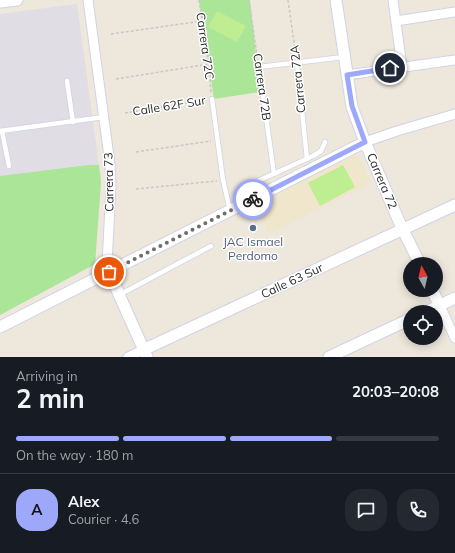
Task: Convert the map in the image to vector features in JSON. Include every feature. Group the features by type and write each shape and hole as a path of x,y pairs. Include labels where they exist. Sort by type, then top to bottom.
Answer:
{"street":[{"path":"0,2 17,0"},
{"name":"Carrera 73","path":"88,0 111,175 107,264 109,272 145,353"},
{"name":"Carrera 72","path":"336,0 352,106 365,142 417,257"},
{"path":"393,0 402,67"},
{"path":"396,21 455,12"},
{"path":"347,75 455,60"},
{"path":"0,327 365,142 455,114"},
{"name":"Calle 63 Sur","path":"128,357 145,353 455,205"},
{"path":"442,305 455,298"},
{"path":"443,312 455,338"},
{"path":"329,357 403,322"}],"lane":[{"path":"259,67 344,57"},
{"name":"Carrera 72A","path":"297,63 307,159"},
{"name":"Carrera 72B","path":"259,67 274,174"},
{"path":"67,81 73,122"},
{"path":"212,99 223,180 230,211"},
{"path":"9,166 1,131 104,117"},
{"path":"240,189 321,152 325,142"},
{"path":"119,295 211,246"}],"path":[{"name":"Carrera 72C","path":"199,0 212,99"},
{"name":"Carrera 72B","path":"249,0 259,67"},
{"name":"Carrera 72A","path":"288,0 297,63"},
{"path":"111,34 202,21"},
{"path":"116,79 208,64"},
{"name":"Calle 62F Sur","path":"125,113 212,99"},
{"path":"136,152 217,140"},
{"path":"136,188 223,180"}],"shaded area":[{"path":"77,4 101,181 95,264 0,315 0,14"},
{"path":"357,154 371,182 269,234 254,205"}],"green space":[{"path":"199,0 250,0 260,92 214,99"},
{"path":"217,11 246,26 237,42 208,27"},
{"path":"99,165 101,181 95,264 0,315 0,176"},
{"path":"343,165 355,187 320,206 308,183"}],"way so far":[{"path":"109,272 253,199"}],"place":[{"name":"JAC Ismael Perdomo","path":"253,228"}],"route":[{"path":"253,199 365,142 352,106 347,75 390,68"}]}
